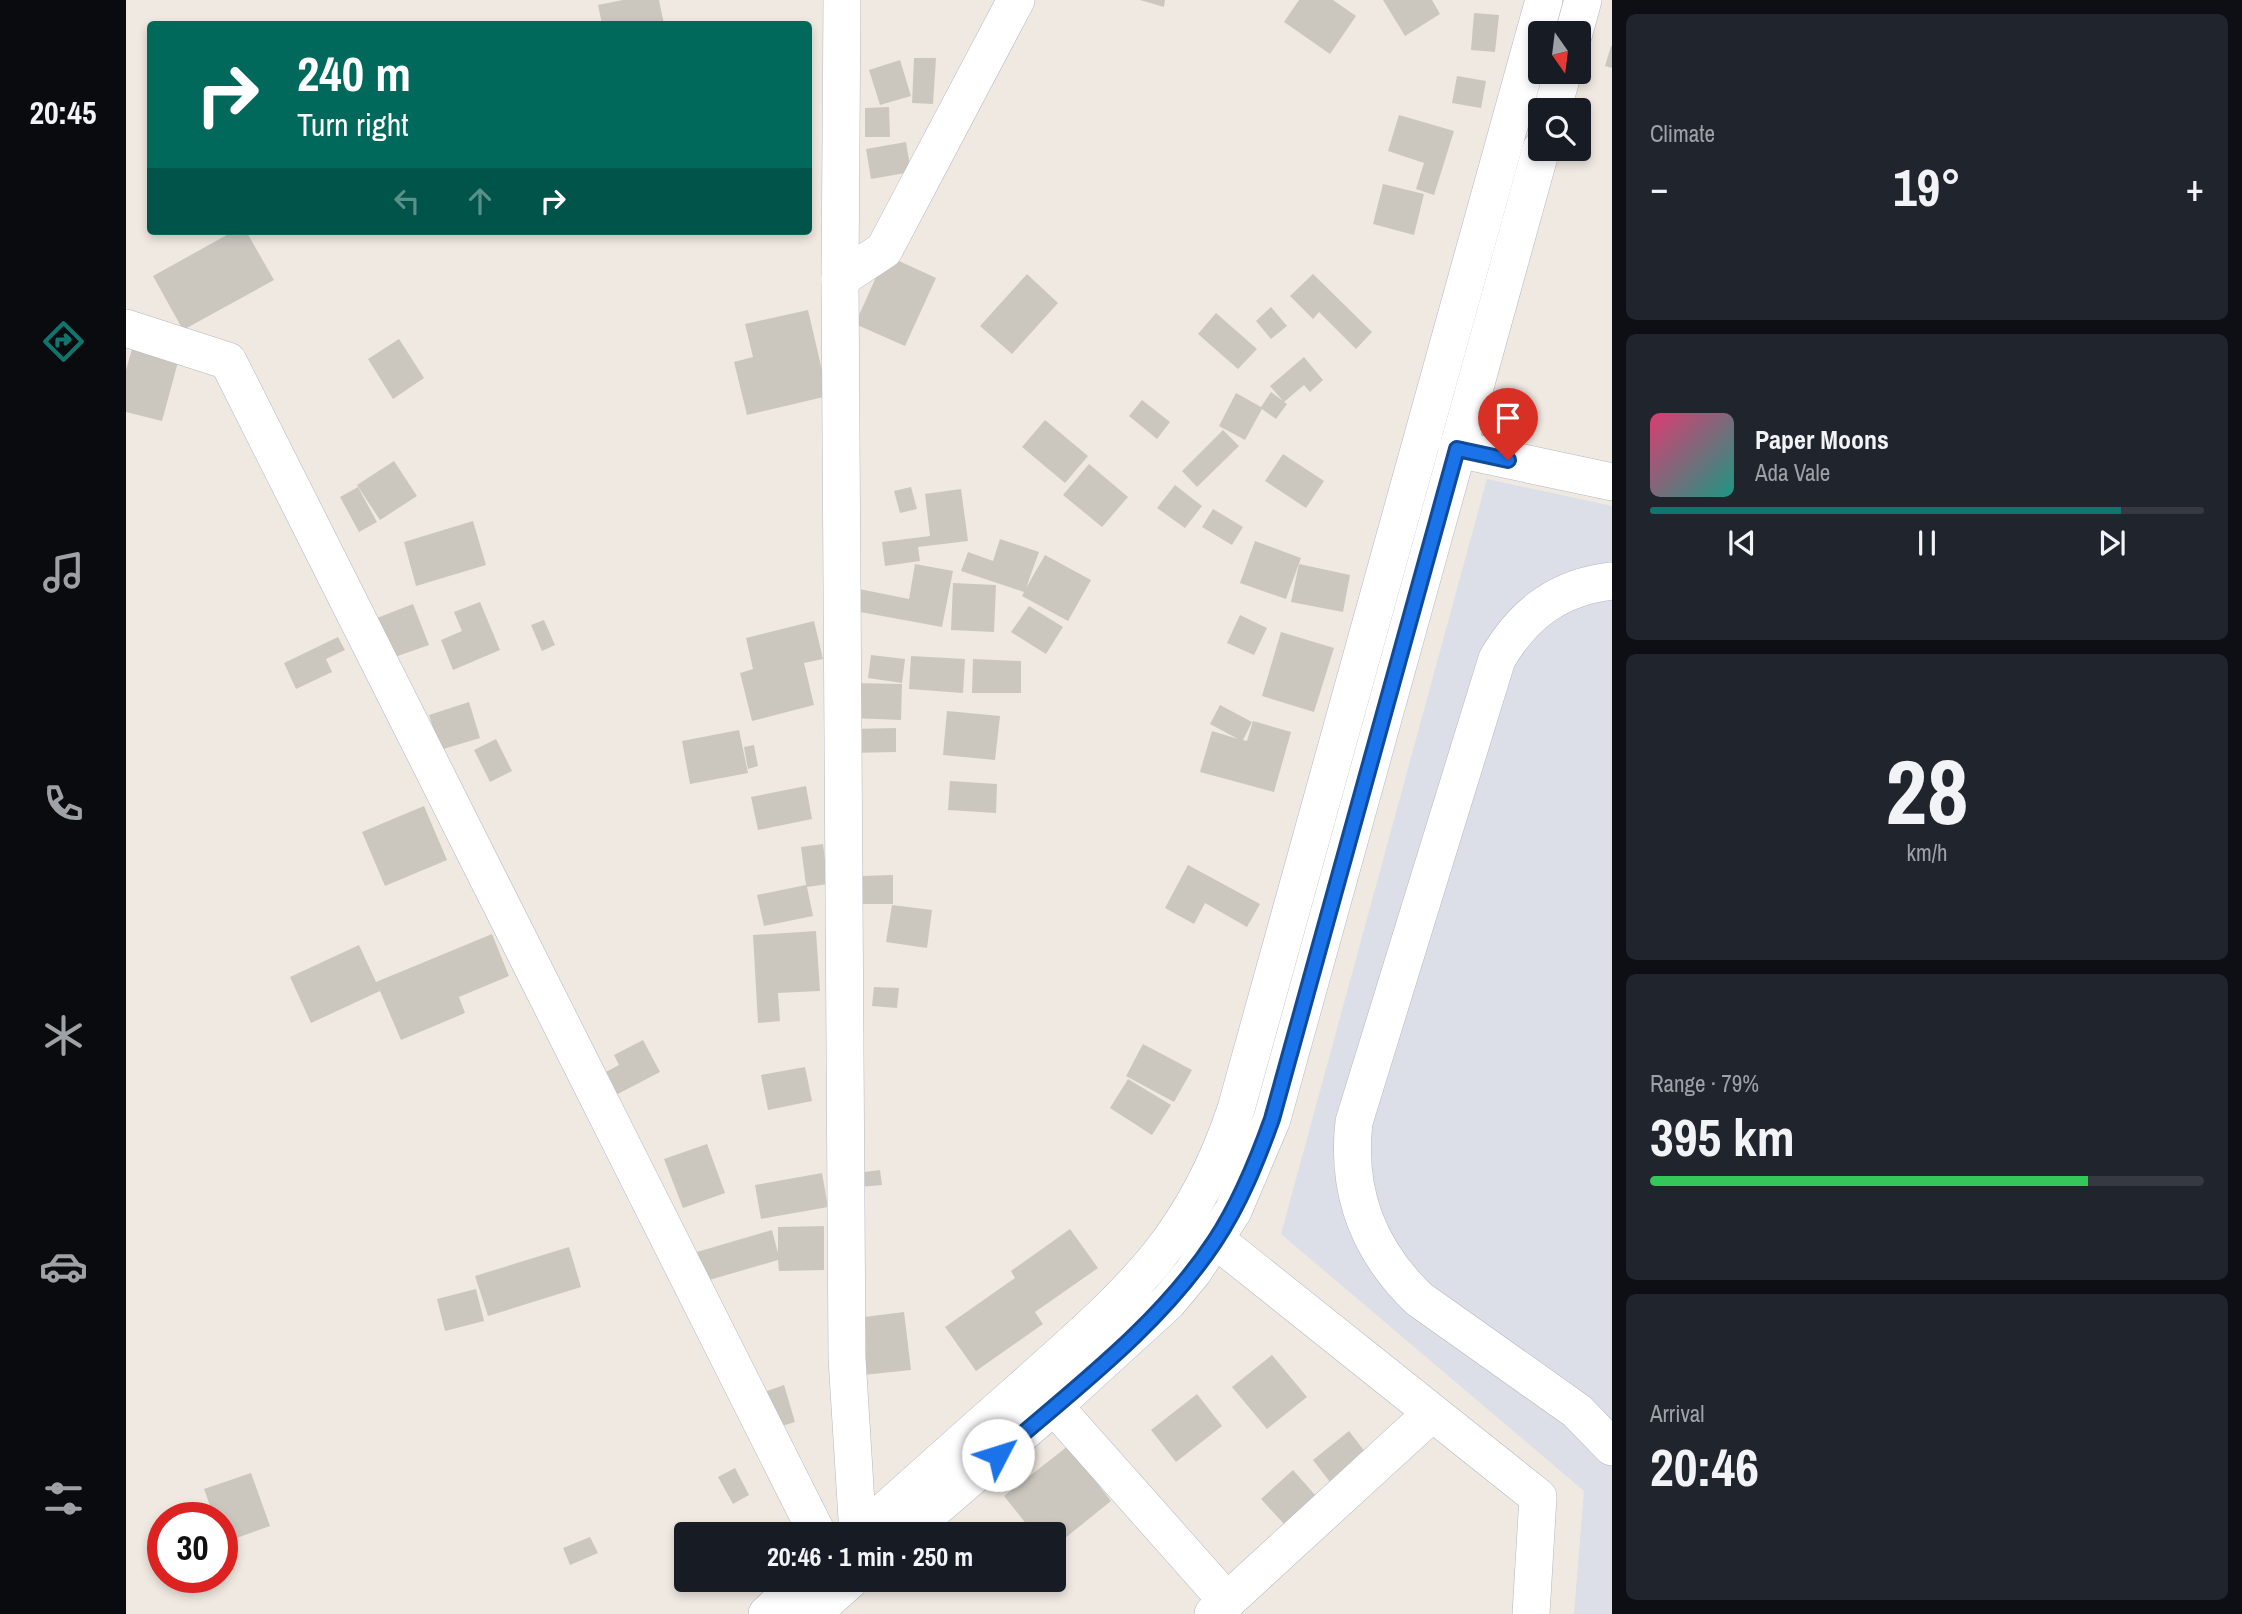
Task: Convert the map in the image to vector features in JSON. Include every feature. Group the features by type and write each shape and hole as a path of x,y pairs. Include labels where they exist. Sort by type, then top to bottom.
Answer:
{"street":[{"path":"842,0 840,279 847,1358 857,1522"},
{"path":"840,279 884,250 1016,0"},
{"path":"872,1522 1139,1281 1180,1229 1213,1171 1236,1110 1545,0"},
{"path":"1577,21 1583,0"},
{"path":"919,1522 1054,1406 1168,1302 1216,1240 1248,1181 1272,1119 1538,161"},
{"path":"126,328 228,361 811,1522"},
{"path":"1457,449 1612,482"},
{"path":"1612,580 1567,591 1544,603 1525,618 1497,659 1354,1122 1352,1165 1359,1208 1367,1229 1383,1258 1403,1284 1419,1299 1577,1411 1612,1447"},
{"path":"1216,1240 1538,1497 1531,1614"},
{"path":"1054,1406 1220,1607 1432,1413"},
{"path":"766,1614 791,1592"},
{"path":"812,1614 835,1592"}],"shaded area":[{"path":"1487,479 1612,506 1612,1614 1574,1614 1584,1491 1281,1234"}],"building":[{"path":"623,0 659,0 663,21 601,21 598,5"},
{"path":"1140,0 1165,0 1164,7"},
{"path":"1299,0 1333,0 1356,16 1330,54 1284,22"},
{"path":"1383,0 1432,0 1440,14 1405,36"},
{"path":"1474,13 1499,15 1495,52 1471,50"},
{"path":"1612,46 1612,68 1605,66"},
{"path":"914,58 936,58 933,104 912,103"},
{"path":"900,60 911,96 880,105 869,70"},
{"path":"1457,76 1486,81 1481,108 1452,103"},
{"path":"889,107 890,137 865,137 865,108"},
{"path":"1399,115 1454,131 1434,195 1416,189 1424,163 1388,151"},
{"path":"906,142 911,172 871,179 866,149"},
{"path":"1383,184 1424,194 1414,235 1373,224"},
{"path":"227,235 248,235 274,280 183,330 153,276"},
{"path":"886,255 936,278 905,346 855,324"},
{"path":"1027,274 1058,303 1012,354 980,326"},
{"path":"1313,274 1372,332 1356,349 1319,312 1313,319 1290,296"},
{"path":"1271,307 1287,326 1271,339 1256,321"},
{"path":"808,310 828,396 747,415 734,362 753,357 745,324"},
{"path":"1216,313 1257,349 1238,369 1198,334"},
{"path":"399,339 424,378 393,399 368,359"},
{"path":"132,349 178,362 162,421 126,412 126,370"},
{"path":"1304,357 1323,380 1310,392 1304,385 1284,402 1287,404 1276,419 1262,409 1245,440 1219,426 1236,393 1261,407 1271,392 1283,401 1270,386"},
{"path":"1142,400 1170,422 1157,439 1129,416"},
{"path":"1045,420 1088,456 1065,483 1022,447"},
{"path":"1223,430 1239,446 1197,487 1182,471"},
{"path":"1283,454 1324,481 1306,508 1265,481"},
{"path":"394,461 417,496 380,520 357,485"},
{"path":"1089,464 1128,497 1102,527 1063,495"},
{"path":"1175,485 1202,506 1185,528 1157,508"},
{"path":"358,487 377,522 359,532 340,497"},
{"path":"911,487 917,509 900,513 894,491"},
{"path":"961,489 968,541 918,547 920,561 885,566 882,542 930,536 925,494"},
{"path":"1213,509 1243,527 1232,545 1202,527"},
{"path":"473,521 486,565 416,586 404,542"},
{"path":"1000,539 1039,552 1026,588 1045,555 1091,580 1068,621 1022,596 1024,592 961,571 968,552 993,561"},
{"path":"1255,541 1301,558 1286,599 1240,583"},
{"path":"915,564 953,571 942,627 855,611 859,589 909,599"},
{"path":"1299,564 1350,575 1343,612 1291,602"},
{"path":"953,583 996,585 994,632 951,630"},
{"path":"480,602 500,650 453,670 441,640 462,631 454,612"},
{"path":"413,604 429,645 392,658 377,618"},
{"path":"1029,606 1063,627 1046,654 1011,632"},
{"path":"1240,615 1267,628 1254,655 1227,643"},
{"path":"544,620 555,645 542,651 531,625"},
{"path":"814,621 823,659 804,663 814,705 752,721 740,673 753,669 746,638"},
{"path":"1281,632 1334,648 1314,712 1262,696"},
{"path":"338,637 345,650 326,659 332,672 296,689 284,663"},
{"path":"871,655 905,659 902,683 868,678"},
{"path":"911,656 965,659 963,693 909,689"},
{"path":"973,659 1021,661 1021,693 972,693"},
{"path":"852,683 902,684 901,720 851,718"},
{"path":"469,702 480,738 440,750 429,715"},
{"path":"1220,705 1252,722 1243,740 1247,741 1253,721 1291,732 1274,792 1200,772 1212,731 1238,739 1210,724"},
{"path":"947,711 1000,716 995,760 943,755"},
{"path":"896,728 896,752 850,753 850,729"},
{"path":"739,730 748,773 690,784 682,741"},
{"path":"496,739 512,771 490,782 474,750"},
{"path":"754,745 758,766 748,769 744,747"},
{"path":"950,781 997,784 996,813 948,810"},
{"path":"806,786 812,819 758,830 751,797"},
{"path":"424,806 447,860 385,886 362,832"},
{"path":"823,844 828,884 807,887 813,916 764,926 757,895 806,885 801,847"},
{"path":"1188,865 1260,904 1247,927 1205,903 1194,924 1165,908"},
{"path":"893,875 893,904 861,904 860,876"},
{"path":"892,905 932,910 927,948 886,942"},
{"path":"816,931 820,991 778,993 780,1021 758,1023 753,935"},
{"path":"492,934 509,976 459,997 465,1013 401,1040 380,991 311,1023 290,977 359,945 376,982"},
{"path":"874,987 899,988 897,1008 872,1006"},
{"path":"643,1040 660,1072 612,1097 600,1075 619,1065 614,1055"},
{"path":"1143,1044 1192,1070 1174,1102 1126,1076"},
{"path":"805,1067 812,1101 768,1110 761,1075"},
{"path":"1128,1079 1171,1105 1152,1135 1110,1108"},
{"path":"707,1144 725,1193 683,1208 664,1159"},
{"path":"880,1170 882,1185 859,1187 857,1173"},
{"path":"822,1173 828,1207 761,1219 755,1185"},
{"path":"824,1226 824,1270 779,1271 778,1260 706,1281 697,1252 772,1230 778,1253 778,1227"},
{"path":"1070,1229 1098,1268 1035,1312 1043,1324 976,1371 945,1327 1015,1278 1011,1271"},
{"path":"569,1247 581,1287 488,1316 475,1276"},
{"path":"476,1289 484,1321 445,1331 437,1299"},
{"path":"904,1312 911,1370 863,1375 856,1318"},
{"path":"1272,1355 1307,1397 1267,1429 1232,1387"},
{"path":"784,1385 795,1422 772,1429 761,1393"},
{"path":"1197,1394 1222,1426 1176,1462 1151,1430"},
{"path":"1349,1431 1376,1466 1340,1495 1313,1460"},
{"path":"1068,1446 1111,1501 1066,1537 1066,1522 1025,1522 1004,1496"},
{"path":"735,1468 749,1495 733,1504 718,1477"},
{"path":"1293,1470 1316,1496 1295,1536 1261,1499"},
{"path":"251,1473 270,1526 238,1538 238,1502 209,1502 204,1489"},
{"path":"590,1537 598,1553 570,1565 563,1548"}],"route":[{"path":"998,1455 1168,1302 1216,1240 1233,1211 1248,1181 1272,1119 1457,449 1508,460"}]}
